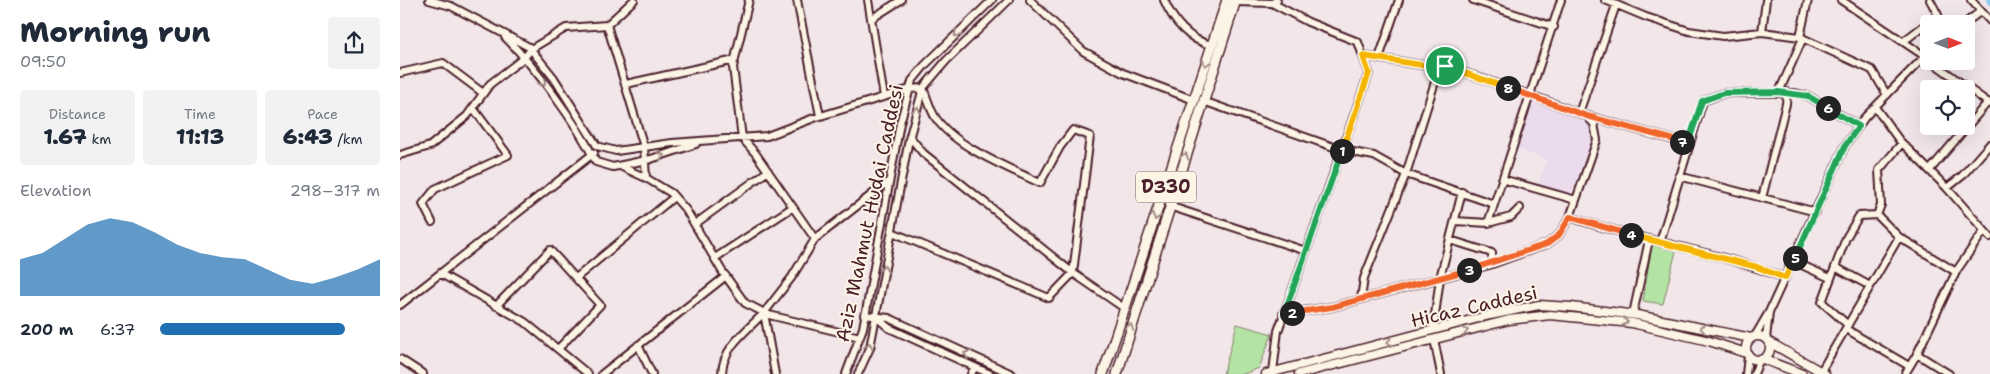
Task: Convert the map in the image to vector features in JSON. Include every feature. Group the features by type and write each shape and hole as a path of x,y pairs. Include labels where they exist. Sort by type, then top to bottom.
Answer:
{"highway":[{"name":"D330","path":"1103,374 1124,308 1233,1"},
{"name":"D330","path":"1117,374 1169,206 1199,100 1212,45 1233,1"},
{"path":"1120,363 1120,374"}],"main road":[{"name":"Hicaz Caddesi","path":"1270,373 1490,315 1539,305 1633,314 1753,337"},
{"name":"Hicaz Caddesi","path":"1299,374 1509,320 1550,314 1632,323 1709,341 1747,354"},
{"path":"1802,374 1747,354 1746,344 1753,337 1767,340 1823,372"},
{"path":"1761,360 1770,350 1767,340"}],"street":[{"path":"429,0 451,3 531,49 554,78 597,146 616,151 767,136 820,116 910,89 923,88 935,117 953,136 1000,164 1040,183 1060,147 1073,130 1090,136 1073,273 1049,298 892,232"},
{"path":"400,155 430,146 467,116 490,84 525,57 531,49 566,28 607,25 634,0"},
{"path":"749,0 733,67 742,138 768,171 815,239"},
{"path":"797,0 820,116"},
{"path":"872,19 901,0"},
{"name":"Aziz Mahmut Hudai Caddesi","path":"846,374 860,337 900,123 912,81 925,65 992,0"},
{"name":"Aziz Mahmut Hudai Caddesi","path":"858,374 870,348 910,137 923,88 946,61 1009,0"},
{"path":"1030,0 1083,51 1123,73 1342,150 1374,156 1406,174 1494,204"},
{"path":"1164,0 1185,31 1199,42 1212,45"},
{"path":"1379,58 1399,0"},
{"path":"1473,0 1554,27"},
{"path":"1488,223 1554,27 1561,0"},
{"path":"1605,0 1690,31 1723,36 1762,32 1801,38 1872,70 1888,95"},
{"path":"1762,32 1766,0"},
{"path":"1778,92 1801,38 1808,0"},
{"path":"1841,0 1920,52"},
{"path":"1904,42 1938,15 1930,0"},
{"path":"1971,0 1990,21"},
{"path":"868,1 884,97"},
{"path":"1233,1 1274,2 1308,22 1358,42 1369,73 1278,331 1270,373"},
{"path":"1579,113 1616,5"},
{"path":"1975,16 1981,11"},
{"path":"607,25 644,147 646,178"},
{"path":"500,32 525,57 596,162 613,167 620,166 706,141"},
{"path":"1363,56 1440,66 1530,95 1587,116 1688,144"},
{"path":"626,84 735,60"},
{"path":"400,72 443,63 484,93"},
{"path":"1753,337 1769,312 1845,146 1875,107 1920,65"},
{"path":"1361,299 1364,278 1406,174 1440,66"},
{"path":"1930,170 1989,103 1945,70"},
{"path":"1762,198 1786,104 1787,92"},
{"path":"1660,242 1702,101 1724,93 1787,92 1808,96 1859,126"},
{"path":"1875,107 1902,142 1947,188 1990,237"},
{"path":"432,222 423,204 435,189 508,155 473,108"},
{"path":"1284,314 1332,307 1492,264 1547,244 1559,235 1570,217 1597,140 1594,124 1587,116"},
{"path":"910,137 923,153 1073,273 1124,308"},
{"path":"1877,216 1881,205 1879,170 1902,142"},
{"path":"1947,188 1962,176 1990,144"},
{"path":"400,305 601,147"},
{"path":"620,166 646,178 674,197 686,210 726,276 745,303 764,312 817,328 860,337"},
{"path":"695,224 768,171"},
{"path":"1679,176 1816,212"},
{"path":"1502,179 1576,200"},
{"path":"722,374 722,360 733,344 764,312 792,277 815,239 889,181"},
{"path":"1433,330 1440,278 1462,192"},
{"path":"576,278 674,197"},
{"path":"1169,206 1306,251"},
{"path":"715,258 793,207"},
{"path":"1455,221 1488,223 1510,217 1520,208"},
{"path":"1909,366 1847,327 1822,302 1846,238 1859,216 1877,216 1899,237 1956,272"},
{"path":"1570,217 1600,228 1757,267 1785,278"},
{"path":"1905,374 1917,354 1956,272 1984,231"},
{"path":"1823,372 1899,237"},
{"path":"1450,240 1492,253 1492,264"},
{"path":"1633,314 1649,240"},
{"path":"496,306 550,250 600,305 558,349"},
{"path":"1793,261 1830,278"},
{"path":"1835,267 1870,286"},
{"path":"441,274 525,322 588,374"},
{"path":"602,374 726,276"},
{"path":"764,312 775,374"},
{"path":"1767,340 1769,312"},
{"path":"864,315 889,318 1012,374"},
{"path":"875,316 889,328 990,374"},
{"path":"1434,339 1441,374"},
{"path":"638,345 652,374"},
{"path":"1746,374 1747,354"},
{"path":"1917,354 1949,374"},
{"path":"400,359 423,374"},
{"path":"1754,374 1761,360"},
{"path":"971,374 975,367"}],"shaded area":[{"path":"1534,99 1586,118 1592,129 1593,140 1571,196 1537,187 1547,160 1516,148"}],"green space":[{"path":"1652,244 1676,251 1663,304 1643,301"},
{"path":"1237,324 1272,334 1259,368 1244,374 1223,374"}],"route":[{"path":"1363,56 1422,65 1445,66 1587,116 1615,122 1688,144 1702,101 1724,93 1778,92 1808,96 1859,126 1845,146 1785,278 1757,267 1600,228 1570,217 1559,235 1547,244 1489,265 1400,287 1332,307 1284,314 1369,73 1363,56"}]}
